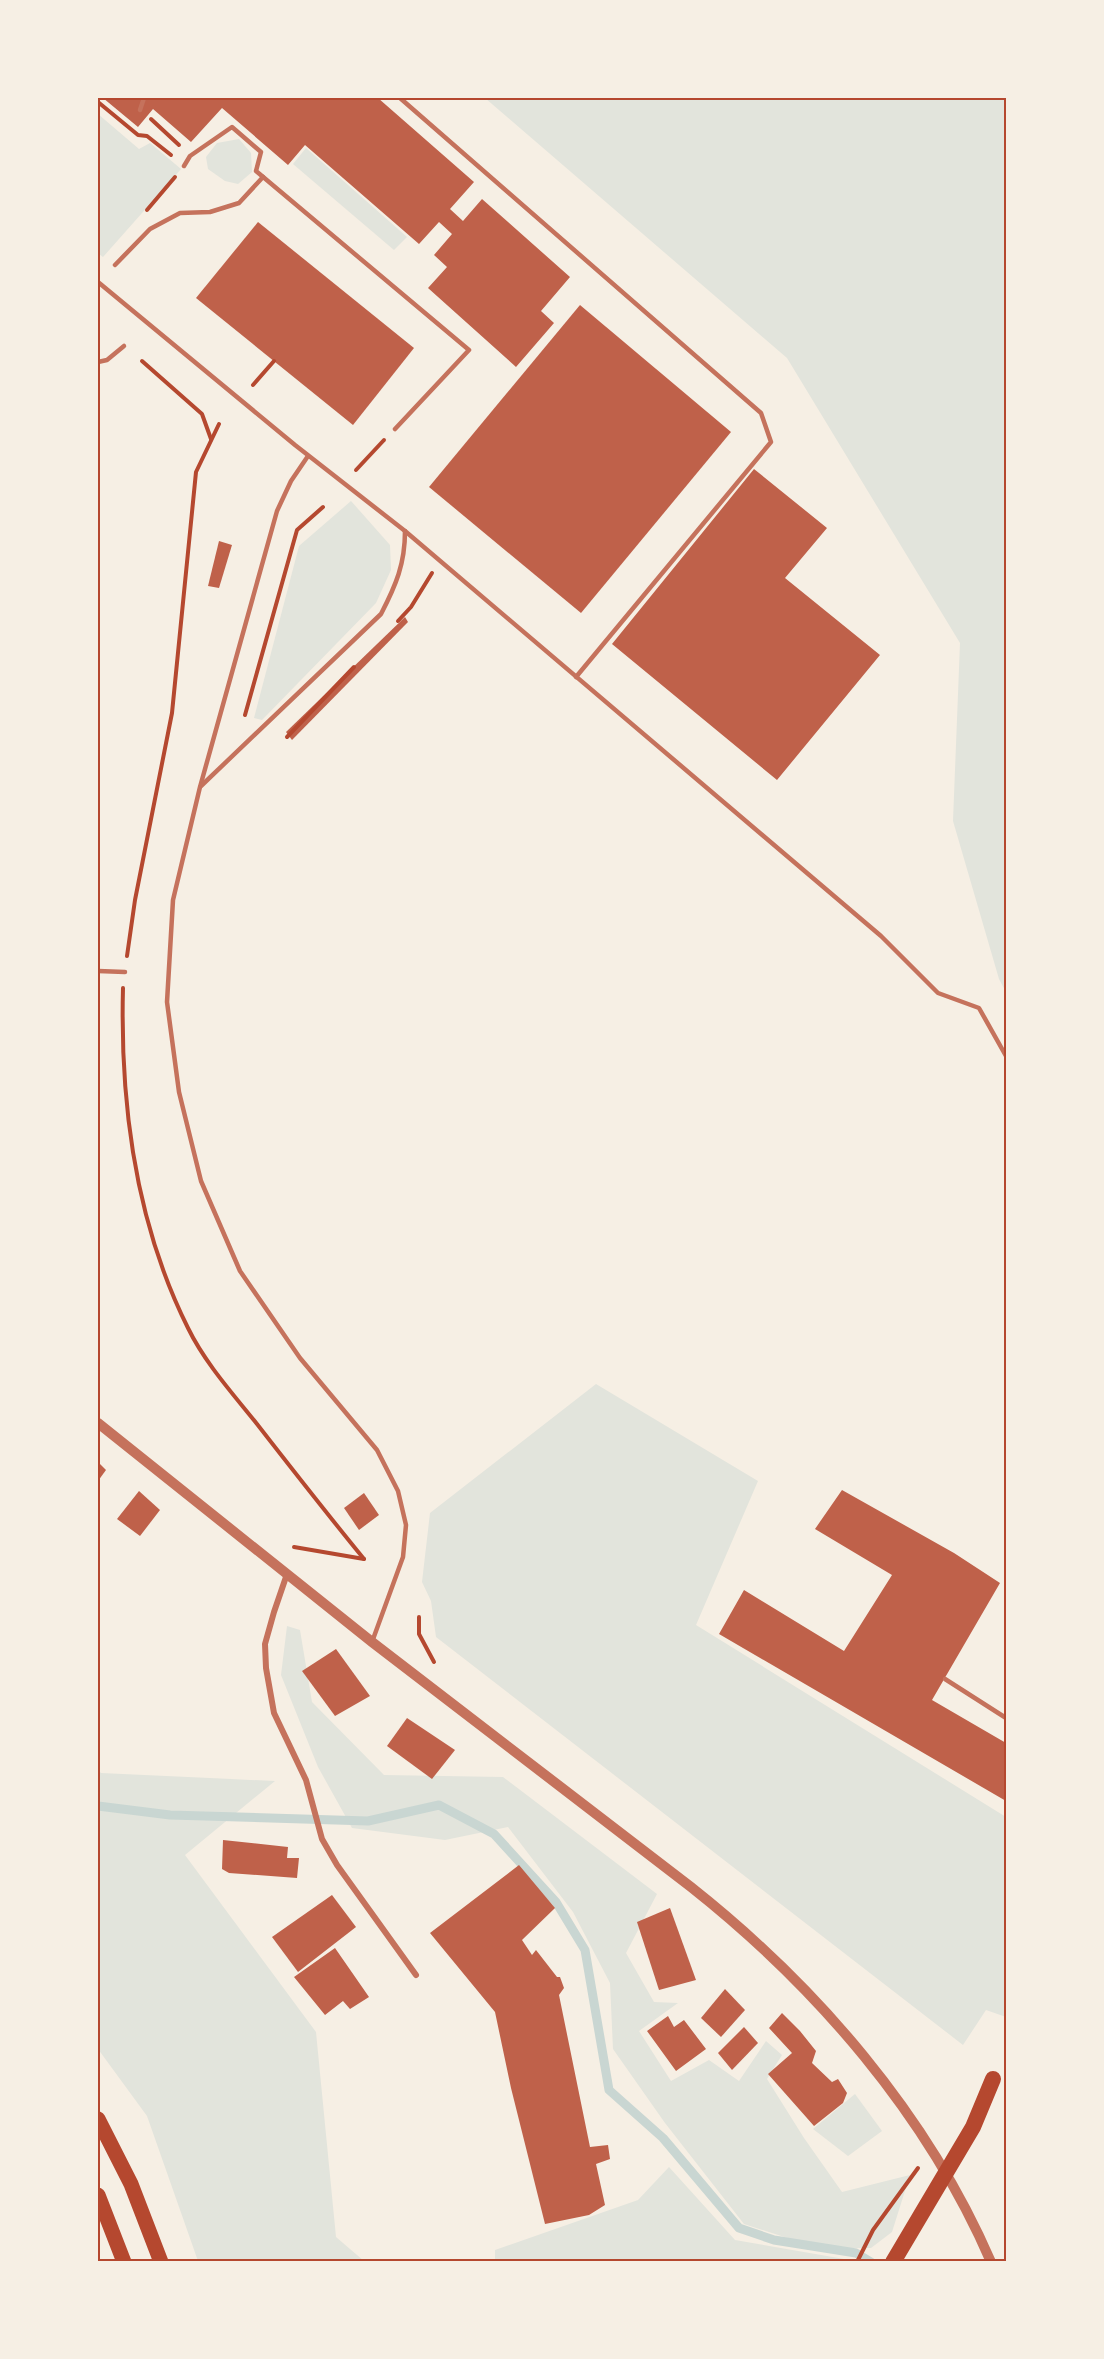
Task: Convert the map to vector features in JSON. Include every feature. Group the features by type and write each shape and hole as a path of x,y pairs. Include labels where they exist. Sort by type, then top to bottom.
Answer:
{"highway":[{"path":"892,2262 973,2127 993,2079"}],"main road":[{"path":"98,2119 131,2184 161,2262"},
{"path":"98,2195 124,2262"}],"street":[{"path":"98,1423 372,1642 735,1923 815,2001 862,2053 931,2150 978,2230 992,2262"},
{"path":"287,1574 265,1644 266,1668 274,1713 306,1780 322,1839 337,1865 416,1975"}],"lane":[{"path":"140,110 144,98"},
{"path":"400,98 760,412 771,442 576,677"},
{"path":"184,166 190,156 232,127 261,152 256,171 469,350 395,429"},
{"path":"115,265 150,229 180,213 210,212 239,203 263,177"},
{"path":"98,282 308,456 405,531 882,936 938,993 979,1008 1006,1056"},
{"path":"98,362 107,360 124,346"},
{"path":"308,456 291,481 277,511 200,787 173,900 167,1002 179,1092 201,1181 240,1271 300,1358 377,1450 398,1491 406,1525 403,1557 372,1642"},
{"path":"200,787 381,614 397,584 405,550 405,531"},
{"path":"98,971 125,972"},
{"path":"945,1679 1006,1718"}],"path":[{"path":"98,102 138,135 147,135 184,166 142,216"},
{"path":"140,110 190,156"},
{"path":"253,386 274,361"},
{"path":"142,362 202,414 212,440"},
{"path":"219,424 196,472 172,713 135,900 125,972 123,1011 126,1110 136,1168 160,1265 188,1330 223,1382 364,1559 294,1547"},
{"path":"356,470 395,429"},
{"path":"245,715 297,530 323,507"},
{"path":"419,1617 419,1634 434,1662"},
{"path":"857,2262 873,2230 931,2150"}],"shaded area":[{"path":"485,98 1006,98 1006,992 999,979 953,821 960,643 787,358"},
{"path":"98,114 139,149 150,143 181,169 103,257 98,253"},
{"path":"239,139 251,153 252,172 238,184 225,181 208,169 206,157 217,143"},
{"path":"306,148 407,237 394,250 293,164"},
{"path":"351,501 390,545 391,570 376,603 262,720 254,718 299,546"},
{"path":"596,1384 758,1481 696,1625 1006,1817 1006,2017 986,2010 963,2045 436,1637 431,1601 422,1582 430,1513"},
{"path":"287,1626 300,1630 312,1702 384,1775 503,1777 657,1894 626,1953 654,2002 678,2003 639,2031 671,2081 709,2060 739,2081 766,2041 782,2055 767,2079 842,2192 910,2175 892,2232 871,2248 818,2248 744,2224 665,2123 613,2049 610,1983 573,1912 508,1827 445,1840 352,1828 318,1767 281,1675"},
{"path":"98,1770 101,1773 275,1781 185,1855 316,2032 336,2237 364,2261 198,2261 147,2116 98,2049"},
{"path":"855,2094 882,2131 848,2156 813,2129"},
{"path":"669,2167 735,2240 850,2260 495,2261 495,2250 638,2200"}],"building":[{"path":"103,98 378,98 474,182 450,209 463,221 482,199 570,277 541,311 554,323 516,367 428,288 447,267 434,255 452,234 439,222 419,244 305,145 288,165 222,108 191,142 153,109 138,127"},
{"path":"258,222 414,348 353,425 196,298"},
{"path":"580,305 731,432 581,613 429,487"},
{"path":"754,469 827,528 785,578 880,655 777,780 612,644"},
{"path":"219,541 232,545 219,588 208,586"},
{"path":"405,617 408,622 292,740 286,732"},
{"path":"98,1462 106,1470 98,1481"},
{"path":"842,1490 954,1553 1000,1583 932,1700 1006,1743 1006,1801 719,1634 744,1590 844,1651 892,1575 815,1529"},
{"path":"139,1491 160,1510 140,1536 117,1519"},
{"path":"364,1493 379,1515 359,1530 344,1508"},
{"path":"336,1649 370,1696 335,1716 302,1671"},
{"path":"407,1718 455,1750 432,1779 387,1746"},
{"path":"223,1840 288,1847 287,1858 299,1858 297,1878 229,1873 222,1869"},
{"path":"519,1865 555,1908 522,1940 532,1955 536,1950 557,1977 560,1977 564,1988 559,1995 590,2147 608,2145 610,2159 596,2164 605,2205 589,2215 545,2224 511,2088 495,2012 430,1933"},
{"path":"332,1895 356,1927 298,1972 272,1937"},
{"path":"670,1908 696,1980 659,1990 637,1922"},
{"path":"335,1948 369,1997 350,2009 343,2001 325,2015 294,1977"},
{"path":"725,1989 745,2010 721,2037 701,2018"},
{"path":"782,2013 816,2051 812,2063 832,2082 838,2079 847,2093 843,2103 814,2126 768,2074 792,2053 769,2028"},
{"path":"668,2016 674,2027 684,2020 706,2049 676,2071 647,2031"},
{"path":"744,2027 758,2043 732,2070 718,2053"}],"waterway":[{"path":"98,1806 170,1815 368,1821 439,1805 494,1834 556,1902 585,1950 609,2090 663,2138 739,2228 774,2240 856,2253 871,2262"}]}
